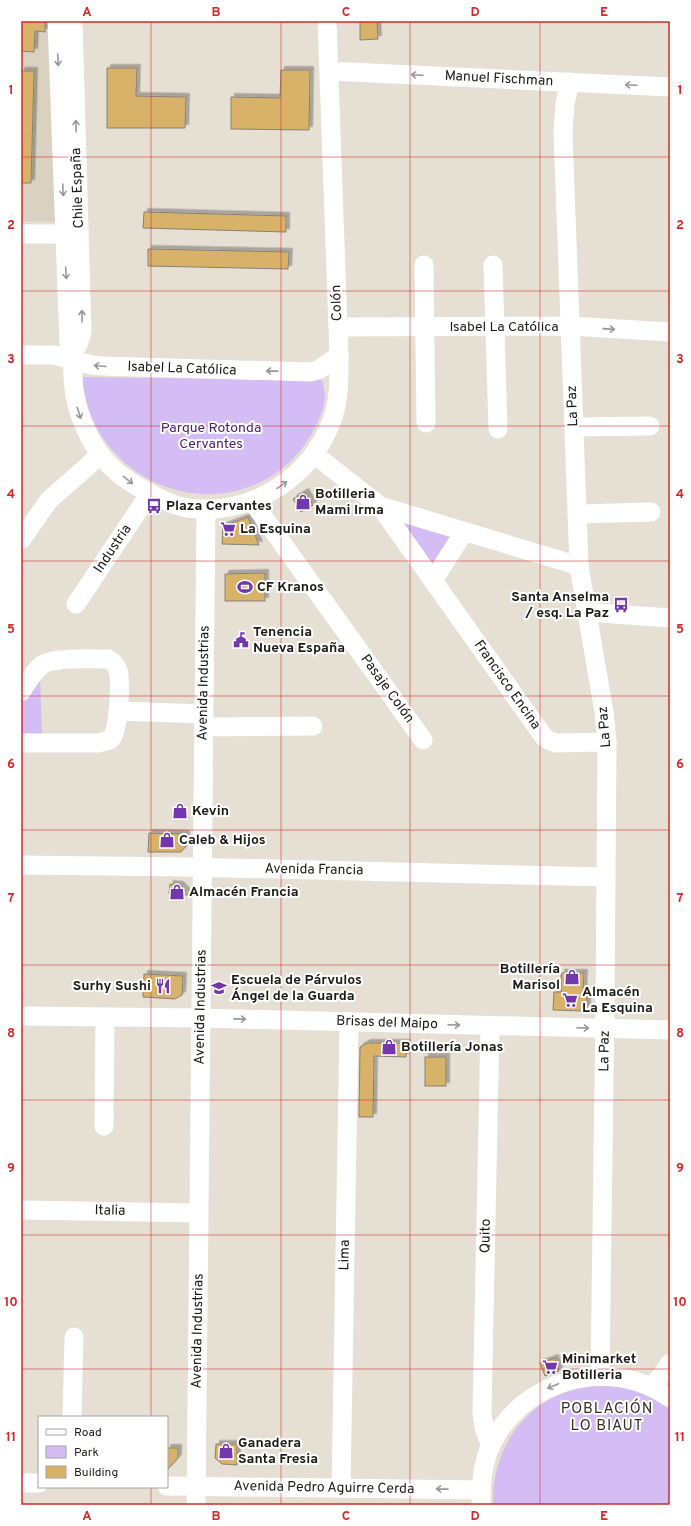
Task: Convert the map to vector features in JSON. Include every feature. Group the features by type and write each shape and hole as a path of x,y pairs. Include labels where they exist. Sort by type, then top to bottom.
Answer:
{"street":[{"name":"Chile España","path":"57,21 72,234"},
{"name":"Chile España","path":"73,21 72,234 69,344 72,356 74,389 78,409 84,427 100,454 132,484 165,501 186,508 206,510"},
{"name":"Colón","path":"206,510 229,507 252,501 293,477 314,454 327,432 333,418 339,395 339,355 327,21"},
{"name":"Manuel Fischman","path":"329,72 670,87"},
{"name":"La Paz","path":"570,82 563,119 579,566 604,712 607,742 600,1376"},
{"path":"21,234 72,234"},
{"path":"424,265 426,423"},
{"path":"493,266 498,428"},
{"name":"Isabel La Católica","path":"338,327 570,326 670,332"},
{"name":"Isabel La Católica","path":"21,355 72,356 102,366 311,372 320,369 339,355"},
{"path":"311,372 327,380 339,395"},
{"path":"574,428 650,426"},
{"path":"21,540 49,500 100,454"},
{"name":"Francisco Encina","path":"314,454 380,506 544,737 556,743 607,742"},
{"name":"Industria","path":"76,604 150,493"},
{"name":"Pasaje Colón","path":"252,501 424,740"},
{"name":"Francisco Encina","path":"380,506 579,566"},
{"name":"Avenida Industrias","path":"196,1505 206,510"},
{"path":"578,514 651,512"},
{"path":"433,581 464,532"},
{"path":"586,612 670,618"},
{"path":"21,692 38,669 44,664 58,660 108,659 115,663 118,671 118,711 116,731 111,739 99,743 21,742"},
{"path":"118,711 204,720 313,726"},
{"name":"Avenida Francia","path":"21,865 202,867 606,877"},
{"name":"Brisas del Maipo","path":"21,1016 201,1018 670,1030"},
{"path":"104,1126 105,1017"},
{"name":"Lima","path":"341,1488 349,1022"},
{"name":"Quito","path":"490,1026 482,1414 485,1431 491,1446"},
{"name":"Italia","path":"21,1210 199,1213"},
{"path":"72,1416 74,1337"},
{"path":"651,1387 670,1363"},
{"path":"481,1498 482,1474 491,1446 513,1413 538,1393 562,1382 581,1377 600,1376 623,1378 651,1387 670,1398"},
{"path":"21,1483 38,1483"},
{"name":"Avenida Pedro Aguirre Cerda","path":"168,1486 341,1488 481,1498"}],"shaded area":[{"path":"21,21 50,21 57,222 21,221"}],"green space":[{"name":"Parque Rotonda Cervantes","path":"81,377 322,380 325,398 320,417 310,436 303,447 283,468 259,483 233,492 206,494 179,491 153,481 129,467 109,446 98,430 87,404"},
{"path":"390,515 452,534 429,568"},
{"path":"40,676 42,736 21,736 21,703"},
{"path":"600,1386 621,1387 642,1392 670,1407 670,1505 493,1505 496,1471 509,1439 519,1425 531,1412 545,1402 561,1394 580,1388"}],"building":[{"path":"21,21 45,21 45,32 35,31 34,52 21,51"},
{"path":"360,21 377,21 378,39 360,40"},
{"path":"107,68 137,68 136,96 186,97 185,128 107,128"},
{"path":"281,70 310,70 309,130 231,129 231,97 280,98"},
{"path":"21,71 34,71 31,183 21,183"},
{"path":"144,212 286,216 286,232 143,228"},
{"path":"148,249 289,252 288,269 148,266"},
{"name":"Botilleria Mami Irma","path":"305,492 313,505 301,512 293,499"},
{"path":"248,517 259,545 222,544 223,526"},
{"name":"CF Kranos","path":"265,573 265,601 225,601 225,574"},
{"name":"Caleb & Hijos","path":"149,833 186,834 186,846 181,852 148,852"},
{"name":"Almacén Francia","path":"170,884 180,885 189,895 169,894"},
{"path":"561,973 584,973 583,992 587,992 587,1008 583,1011 553,1010 554,992 561,992"},
{"name":"Surhy Sushi","path":"144,974 183,976 182,995 175,999 143,997"},
{"path":"367,1043 407,1043 406,1057 374,1056 373,1117 359,1117 360,1047"},
{"path":"425,1057 446,1057 446,1086 425,1086"},
{"name":"Minimarket Botilleria","path":"555,1358 559,1371 545,1376 540,1363"},
{"name":"Ganadera Santa Fresia","path":"216,1444 237,1444 237,1465 222,1464 215,1458"},
{"path":"168,1448 178,1448 178,1458 168,1469"}],"place":[{"name":"Botilleria Mami Irma","path":"303,502"},
{"name":"Plaza Cervantes","path":"154,506"},
{"name":"La Esquina","path":"228,529"},
{"name":"CF Kranos","path":"245,587"},
{"name":"Santa Anselma / esq. La Paz","path":"621,605"},
{"name":"Tenencia Nueva España","path":"241,640"},
{"name":"Kevin","path":"180,811"},
{"name":"Caleb & Hijos","path":"167,840"},
{"name":"Almacén Francia","path":"177,892"},
{"name":"Botillería Marisol","path":"572,977"},
{"name":"Surhy Sushi","path":"163,986"},
{"name":"Escuela de Párvulos Ángel de la Guarda","path":"219,988"},
{"name":"Almacén La Esquina","path":"570,1000"},
{"name":"Botillería Jonas","path":"389,1047"},
{"name":"Minimarket Botilleria","path":"550,1367"},
{"name":"Ganadera Santa Fresia","path":"226,1451"}],"district":[{"name":"POBLACIÓN LO BIAUT","path":"607,1418"}]}
